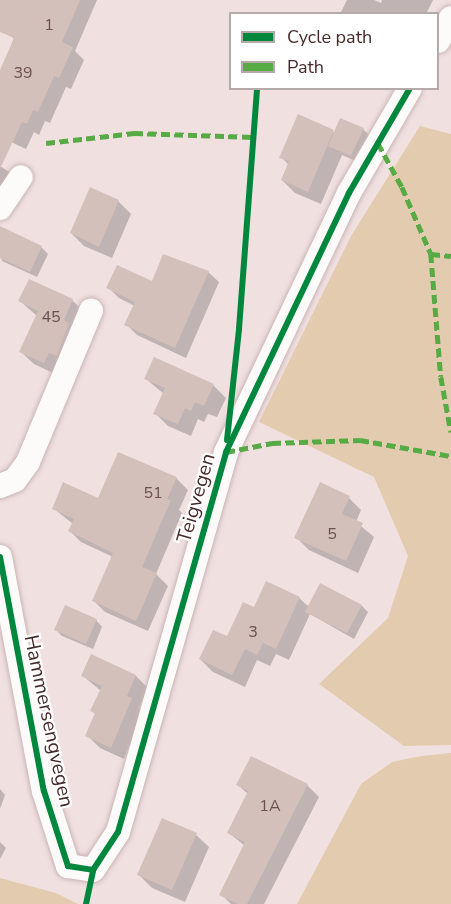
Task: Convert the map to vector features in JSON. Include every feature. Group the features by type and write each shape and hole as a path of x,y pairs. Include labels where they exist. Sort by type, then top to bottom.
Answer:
{"street":[{"path":"439,39 451,18"},
{"name":"Teigvegen","path":"93,870 118,832 226,452 349,193 409,90"},
{"path":"0,208 21,177"},
{"path":"0,486 15,480 28,462 91,311"},
{"name":"Hammersengvegen","path":"0,557 44,791 68,866 93,870"}],"shaded area":[{"path":"420,126 451,134 451,745 404,746 319,684 388,618 408,556 374,477 259,422 351,236"},
{"path":"451,753 451,904 297,904 361,784 392,762"},
{"path":"0,878 56,893 78,904 0,904"}],"building":[{"path":"0,0 80,0 62,42 73,47 59,78 54,76 38,112 33,110 27,124 22,122 0,169 0,70 14,38 0,32"},
{"path":"298,114 334,130 308,192 281,180 289,161 279,158"},
{"path":"340,118 364,128 351,156 328,146"},
{"path":"90,187 119,200 99,247 70,233"},
{"path":"0,226 42,246 30,272 0,258"},
{"path":"163,254 209,271 175,348 124,325 135,302 106,288 117,265 152,281"},
{"path":"29,279 73,299 64,320 69,323 57,356 49,353 44,363 19,352 38,311 18,301"},
{"path":"154,357 214,384 204,406 195,402 191,411 185,408 178,424 153,414 165,388 144,379"},
{"path":"118,452 177,477 167,499 171,500 142,567 157,573 136,621 92,601 113,553 68,531 74,519 52,509 63,482 98,498"},
{"path":"320,482 350,496 342,514 363,523 346,561 294,538"},
{"path":"266,581 300,597 276,649 263,643 257,655 245,649 232,675 199,659 213,630 227,636 243,602 254,607"},
{"path":"320,583 362,605 347,633 305,612"},
{"path":"65,605 97,619 86,644 54,630"},
{"path":"91,654 136,675 127,696 132,698 111,748 85,736 95,713 90,711 102,686 81,676"},
{"path":"251,756 308,784 247,904 238,904 219,895 245,842 227,833 248,791 236,785"},
{"path":"162,818 197,833 172,890 137,875"}],"marked path":[{"path":"46,143 134,133 254,137"},
{"path":"378,143 402,187 431,254 441,377 451,432"},
{"path":"431,254 451,256"},
{"path":"226,452 272,443 360,440 451,456"}],"cycle path":[{"path":"227,440 239,329 257,90"},
{"path":"86,904 93,870 118,832 226,452 349,193 409,90"},
{"path":"0,557 44,791 68,866 93,870"}]}
